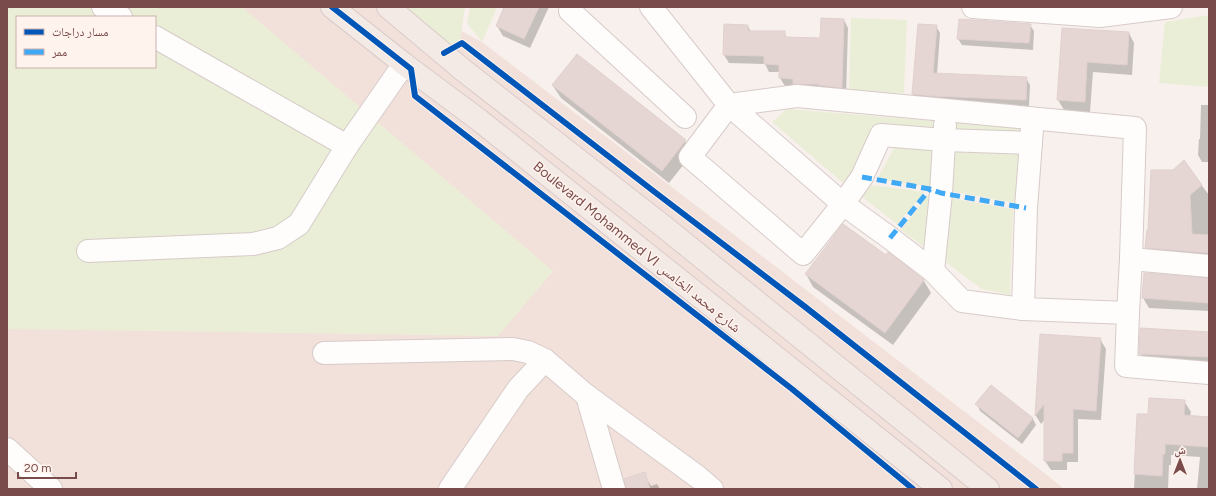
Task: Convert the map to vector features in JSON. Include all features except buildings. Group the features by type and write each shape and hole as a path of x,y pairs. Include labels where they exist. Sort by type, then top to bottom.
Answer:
{"main road":[{"name":"Boulevard Mohammed VI شارع محمد الخامس","path":"332,7 404,64 479,120 940,489"},
{"path":"388,7 463,70 663,226 988,489"}],"street":[{"path":"103,7 118,16"},
{"path":"572,7 570,11 685,117"},
{"path":"651,7 729,105 843,204 933,271 962,301 1023,309 1128,314"},
{"path":"973,7 1100,16 1171,7"},
{"path":"156,37 348,146"},
{"path":"88,251 254,244 278,238 299,224 348,146 404,64"},
{"path":"1031,143 944,140 881,135 862,177 843,204 803,254 690,157 729,105 798,96 1135,128 1126,366 1209,373"},
{"path":"933,271 941,193 946,110"},
{"path":"1023,309 1026,208 1032,118"},
{"path":"1131,258 1209,266"},
{"path":"324,353 513,349 528,352 545,360 587,396 698,477 712,489"},
{"path":"450,489 518,389 545,360"},
{"path":"587,396 614,489"},
{"path":"7,449 51,489"}],"shaded area":[{"path":"7,7 417,7 482,42 1064,489 7,489"}],"green space":[{"path":"7,7 242,7 553,271 498,336 7,329"},
{"path":"405,7 465,7 457,59"},
{"path":"470,7 497,7 482,42 467,23"},
{"path":"1209,15 1209,87 1159,83 1165,22"},
{"path":"851,18 907,20 904,93 849,91"},
{"path":"787,109 936,121 936,133 878,129 849,188 772,122"},
{"path":"953,119 1022,124 1021,138 952,133"},
{"path":"898,141 935,145 931,187 877,179"},
{"path":"951,145 1019,150 1015,203 949,191"},
{"path":"872,185 925,192 897,224 861,196"},
{"path":"930,193 927,249 901,230"},
{"path":"949,198 1013,209 1010,295 982,289 943,260"}],"marked path":[{"path":"862,177 1026,208"},
{"path":"890,238 930,189"}],"cycle path":[{"path":"332,7 411,69 415,96 792,389 913,489"},
{"path":"444,53 462,43 804,306 1036,489"}]}
